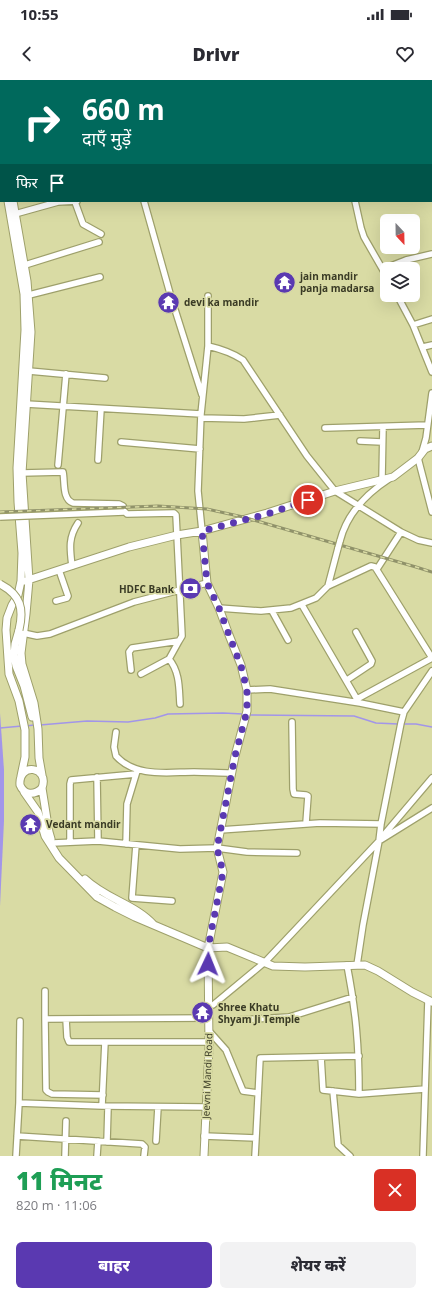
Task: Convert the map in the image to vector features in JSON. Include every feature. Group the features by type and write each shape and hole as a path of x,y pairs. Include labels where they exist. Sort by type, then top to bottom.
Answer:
{"main road":[{"path":"8,202 24,294 25,350 17,468 22,553 21,581 18,595 6,618 6,630 9,674 19,701 30,720 32,730 20,785 40,815 45,836 70,871 97,897 115,908 156,926 208,948 227,947 273,966 305,967 365,965 430,1001"},
{"path":"13,202 25,265 29,295 31,332 22,473 29,580 26,614 21,632 15,644 14,655 16,666 44,783 42,788 49,832 53,843 68,863 90,884 101,892 131,906 146,916 156,926"},
{"path":"21,581 29,580 101,555 267,514 335,491 393,477 420,456 425,449 432,446"},
{"path":"202,531 207,583 219,608 241,666 247,690 247,711 231,773 217,848"},
{"path":"0,584 12,593 21,606 22,664 34,703 30,720"},
{"path":"21,776 23,772 31,769 36,770 42,775"},
{"path":"24,792 31,794 42,788"},
{"name":"Jeevni Mandi Road","path":"204,1156 209,1042 208,948 223,872 217,848"}],"street":[{"path":"15,214 57,202"},
{"path":"76,202 83,224 101,234"},
{"path":"144,202 202,397"},
{"path":"355,202 364,237 380,264"},
{"path":"25,265 99,242"},
{"path":"402,262 416,257 432,254"},
{"path":"29,295 100,277"},
{"path":"202,531 198,491 202,397 208,346 208,296"},
{"path":"401,302 423,347 432,372"},
{"path":"413,325 432,320"},
{"path":"423,347 432,345"},
{"path":"208,346 227,351 242,360 313,464 335,491 401,532 418,540 432,543"},
{"path":"29,371 105,378"},
{"path":"58,465 66,374"},
{"path":"432,393 420,456 432,512"},
{"path":"26,404 244,419 280,415"},
{"path":"98,460 100,409"},
{"path":"325,428 427,425"},
{"path":"382,479 383,426"},
{"path":"360,441 382,442"},
{"path":"121,442 200,450"},
{"path":"22,473 63,472 64,488 67,500 73,503 120,504 127,514 174,513 177,517 182,636 169,659 141,674"},
{"path":"328,586 340,541 349,518 357,505 382,484 393,477"},
{"path":"0,517 124,510"},
{"path":"72,566 70,548 71,535 78,523"},
{"path":"377,569 401,532"},
{"path":"219,608 272,611 302,605 318,596 328,586 373,566 377,569 432,658 358,701"},
{"path":"56,601 67,598 68,596 59,570"},
{"path":"21,632 37,636 50,634 134,602 207,583"},
{"path":"302,605 358,701"},
{"path":"272,611 288,640"},
{"path":"347,680 372,662 356,632"},
{"path":"131,670 129,652 132,648 178,641"},
{"path":"169,659 173,664 178,678 180,704"},
{"path":"357,965 381,824 404,712 432,671"},
{"path":"247,690 270,690 358,701 404,712"},
{"path":"292,722 293,789 295,795 308,796 306,824"},
{"path":"116,732 114,747 116,756 136,772"},
{"path":"70,842 70,782 74,779 136,772 231,773"},
{"path":"126,844 127,804 136,772"},
{"path":"97,777 98,841"},
{"path":"209,1005 213,1005 265,962 379,841 432,778"},
{"path":"379,841 432,808"},
{"path":"220,830 306,824 381,824"},
{"path":"53,843 98,841 180,849 217,848 247,852 297,853"},
{"path":"131,906 136,845"},
{"path":"132,898 172,901"},
{"path":"347,965 353,997 359,1056 359,1094"},
{"path":"45,991 46,1090 49,1094 103,1094"},
{"path":"236,1020 289,1017 353,997"},
{"path":"423,1156 430,1001"},
{"path":"45,1018 209,1018"},
{"path":"66,1019 67,1037 69,1042 209,1042"},
{"path":"16,1156 19,1103 20,1021"},
{"path":"209,1031 226,1050 243,1091 258,1093"},
{"path":"105,1042 103,1094 107,1142"},
{"path":"255,1156 260,1058 359,1056"},
{"path":"321,1057 322,1089 333,1092 359,1094 425,1089"},
{"path":"333,1092 338,1145 350,1156"},
{"path":"19,1103 206,1107"},
{"path":"156,1141 158,1107"},
{"path":"65,1156 66,1121"},
{"path":"17,1136 143,1145 145,1147 144,1156"},
{"path":"204,1136 256,1138"},
{"path":"97,1156 98,1142"}],"shaded area":[{"path":"0,713 4,770 4,821 0,906"}],"waterway":[{"path":"40,725 87,721 128,722 155,718 168,714 243,714"},
{"path":"249,715 354,716 376,723 398,724"},
{"path":"402,724 416,724 432,727"},
{"path":"26,726 34,725"},
{"path":"0,728 22,726"}],"railway":[{"path":"0,512 158,506 207,509 243,517 432,572"}],"place":[{"name":"jain mandir panja madarsa","path":"284,282"},
{"name":"devi ka mandir","path":"169,302"},
{"name":"HDFC Bank","path":"190,589"},
{"name":"Vedant mandir","path":"30,824"},
{"name":"Shree Khatu Shyam Ji Temple","path":"203,1013"}],"route":[{"path":"208,964 208,948 223,872 217,848 235,756 247,711 247,690 241,666 219,608 207,583 202,531 267,514 308,500"}]}
